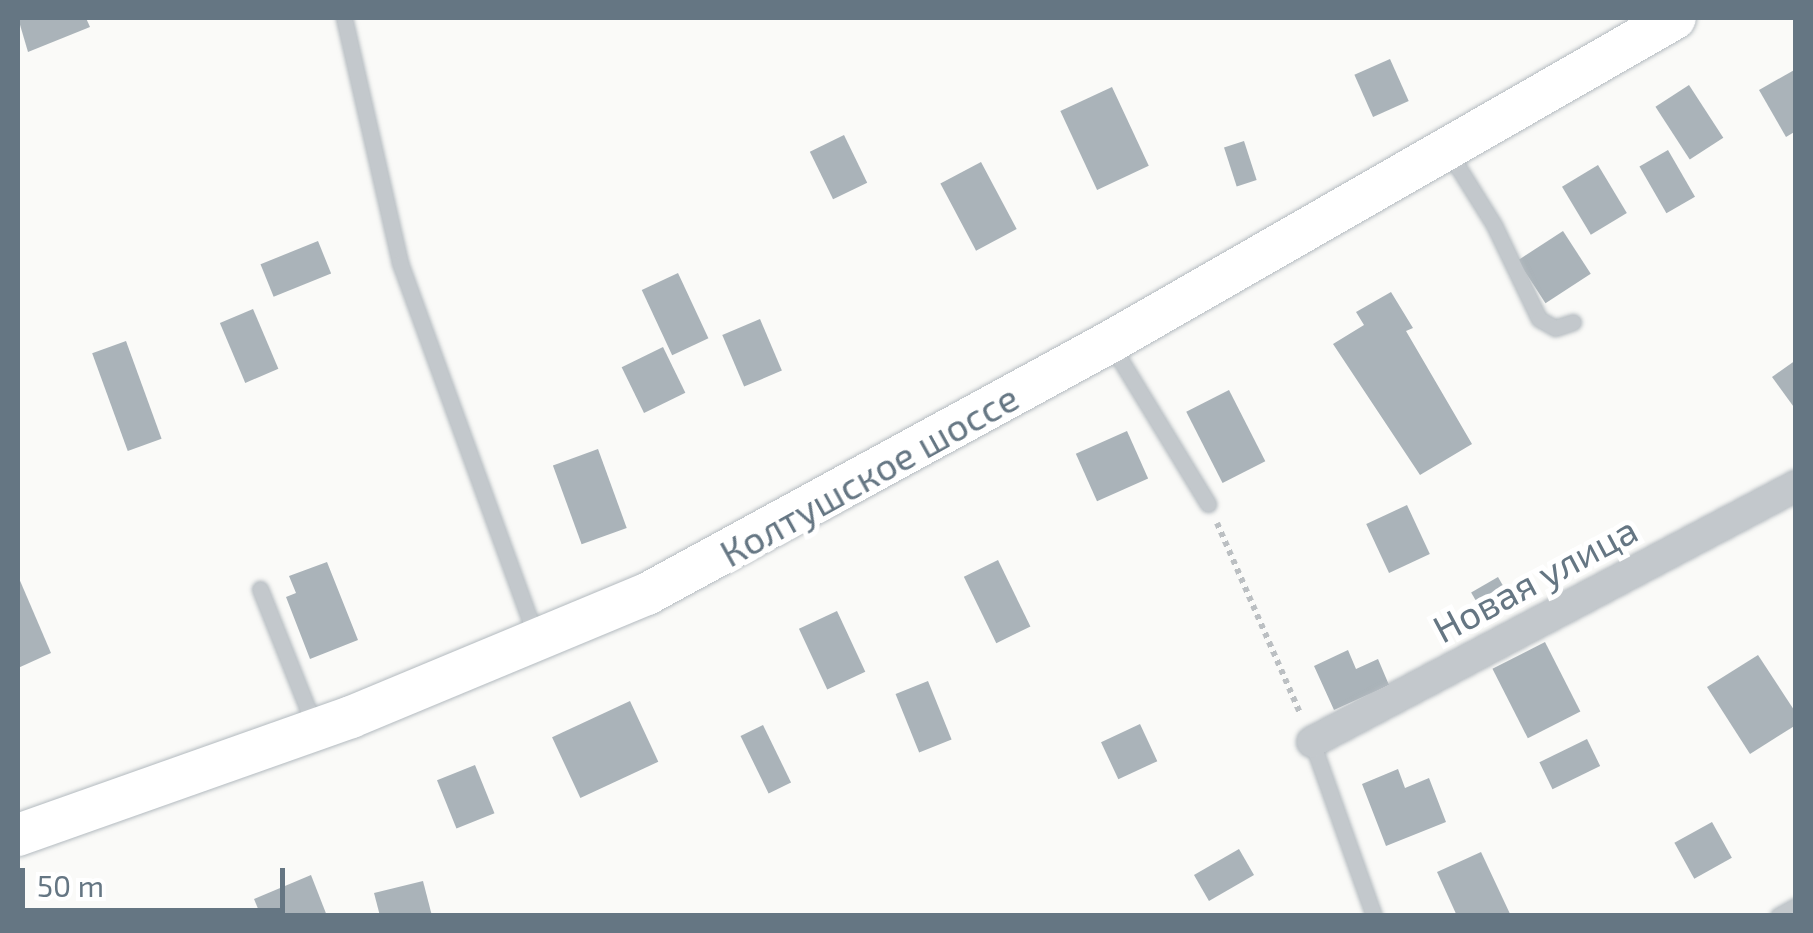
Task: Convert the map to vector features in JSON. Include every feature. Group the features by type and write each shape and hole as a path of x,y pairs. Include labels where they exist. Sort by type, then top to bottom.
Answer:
{"main road":[{"name":"Колтушское шоссе","path":"18,835 316,729 538,641 780,526 1448,151 1675,18"}],"street":[{"name":"Новая улица","path":"1312,742 1796,486"}],"lane":[{"path":"344,18 400,263 538,641"},
{"path":"1448,151 1494,225 1539,319 1555,328 1573,322"},
{"path":"1110,342 1208,504"},
{"path":"260,590 316,729"},
{"path":"1312,742 1374,916"},
{"path":"1778,916 1796,906"}],"path":[{"path":"1208,504 1312,742"}],"building":[{"path":"18,18 86,18 90,27 28,52"},
{"path":"1390,59 1409,101 1373,117 1354,75"},
{"path":"1796,69 1796,131 1786,137 1759,90"},
{"path":"1689,85 1723,138 1690,160 1655,107"},
{"path":"1112,87 1149,166 1097,190 1060,111"},
{"path":"844,135 867,183 833,199 810,152"},
{"path":"1244,141 1257,180 1237,186 1224,147"},
{"path":"1668,150 1695,197 1666,213 1639,166"},
{"path":"981,162 1017,229 976,251 940,184"},
{"path":"1598,165 1627,213 1591,235 1562,187"},
{"path":"1563,231 1591,274 1545,303 1518,260"},
{"path":"318,241 331,273 274,297 261,264"},
{"path":"678,273 708,338 672,355 642,290"},
{"path":"1391,292 1413,328 1406,331 1472,444 1420,475 1333,344 1364,325 1356,312"},
{"path":"253,309 278,369 245,383 220,323"},
{"path":"760,319 782,371 744,387 722,335"},
{"path":"126,341 162,439 128,451 92,353"},
{"path":"663,347 685,393 644,413 622,367"},
{"path":"1796,360 1796,410 1772,377"},
{"path":"1229,390 1265,461 1223,483 1186,412"},
{"path":"1127,431 1148,479 1097,501 1076,454"},
{"path":"598,449 627,528 582,544 553,465"},
{"path":"1407,505 1430,554 1389,573 1366,524"},
{"path":"998,560 1030,627 996,643 964,577"},
{"path":"327,562 358,640 310,659 286,597 296,593 289,576"},
{"path":"18,576 51,653 18,668"},
{"path":"1498,577 1515,606 1488,622 1471,592"},
{"path":"837,611 865,672 827,689 799,629"},
{"path":"1545,642 1580,711 1528,738 1492,669"},
{"path":"1348,650 1356,669 1378,659 1389,685 1334,710 1314,666"},
{"path":"1758,655 1796,713 1796,725 1750,754 1707,687"},
{"path":"928,681 952,739 919,753 896,694"},
{"path":"630,701 658,762 580,798 552,737"},
{"path":"1140,724 1157,761 1118,779 1101,742"},
{"path":"763,725 791,783 769,793 741,736"},
{"path":"1587,739 1600,766 1553,789 1539,762"},
{"path":"475,765 494,813 456,829 437,780"},
{"path":"1398,769 1405,788 1429,778 1446,822 1386,846 1362,784"},
{"path":"1712,822 1732,858 1694,879 1674,843"},
{"path":"1239,849 1254,875 1209,901 1194,875"},
{"path":"1481,852 1511,916 1457,916 1437,872"},
{"path":"311,875 327,916 261,916 254,899"},
{"path":"423,881 432,916 380,916 374,893"}]}
